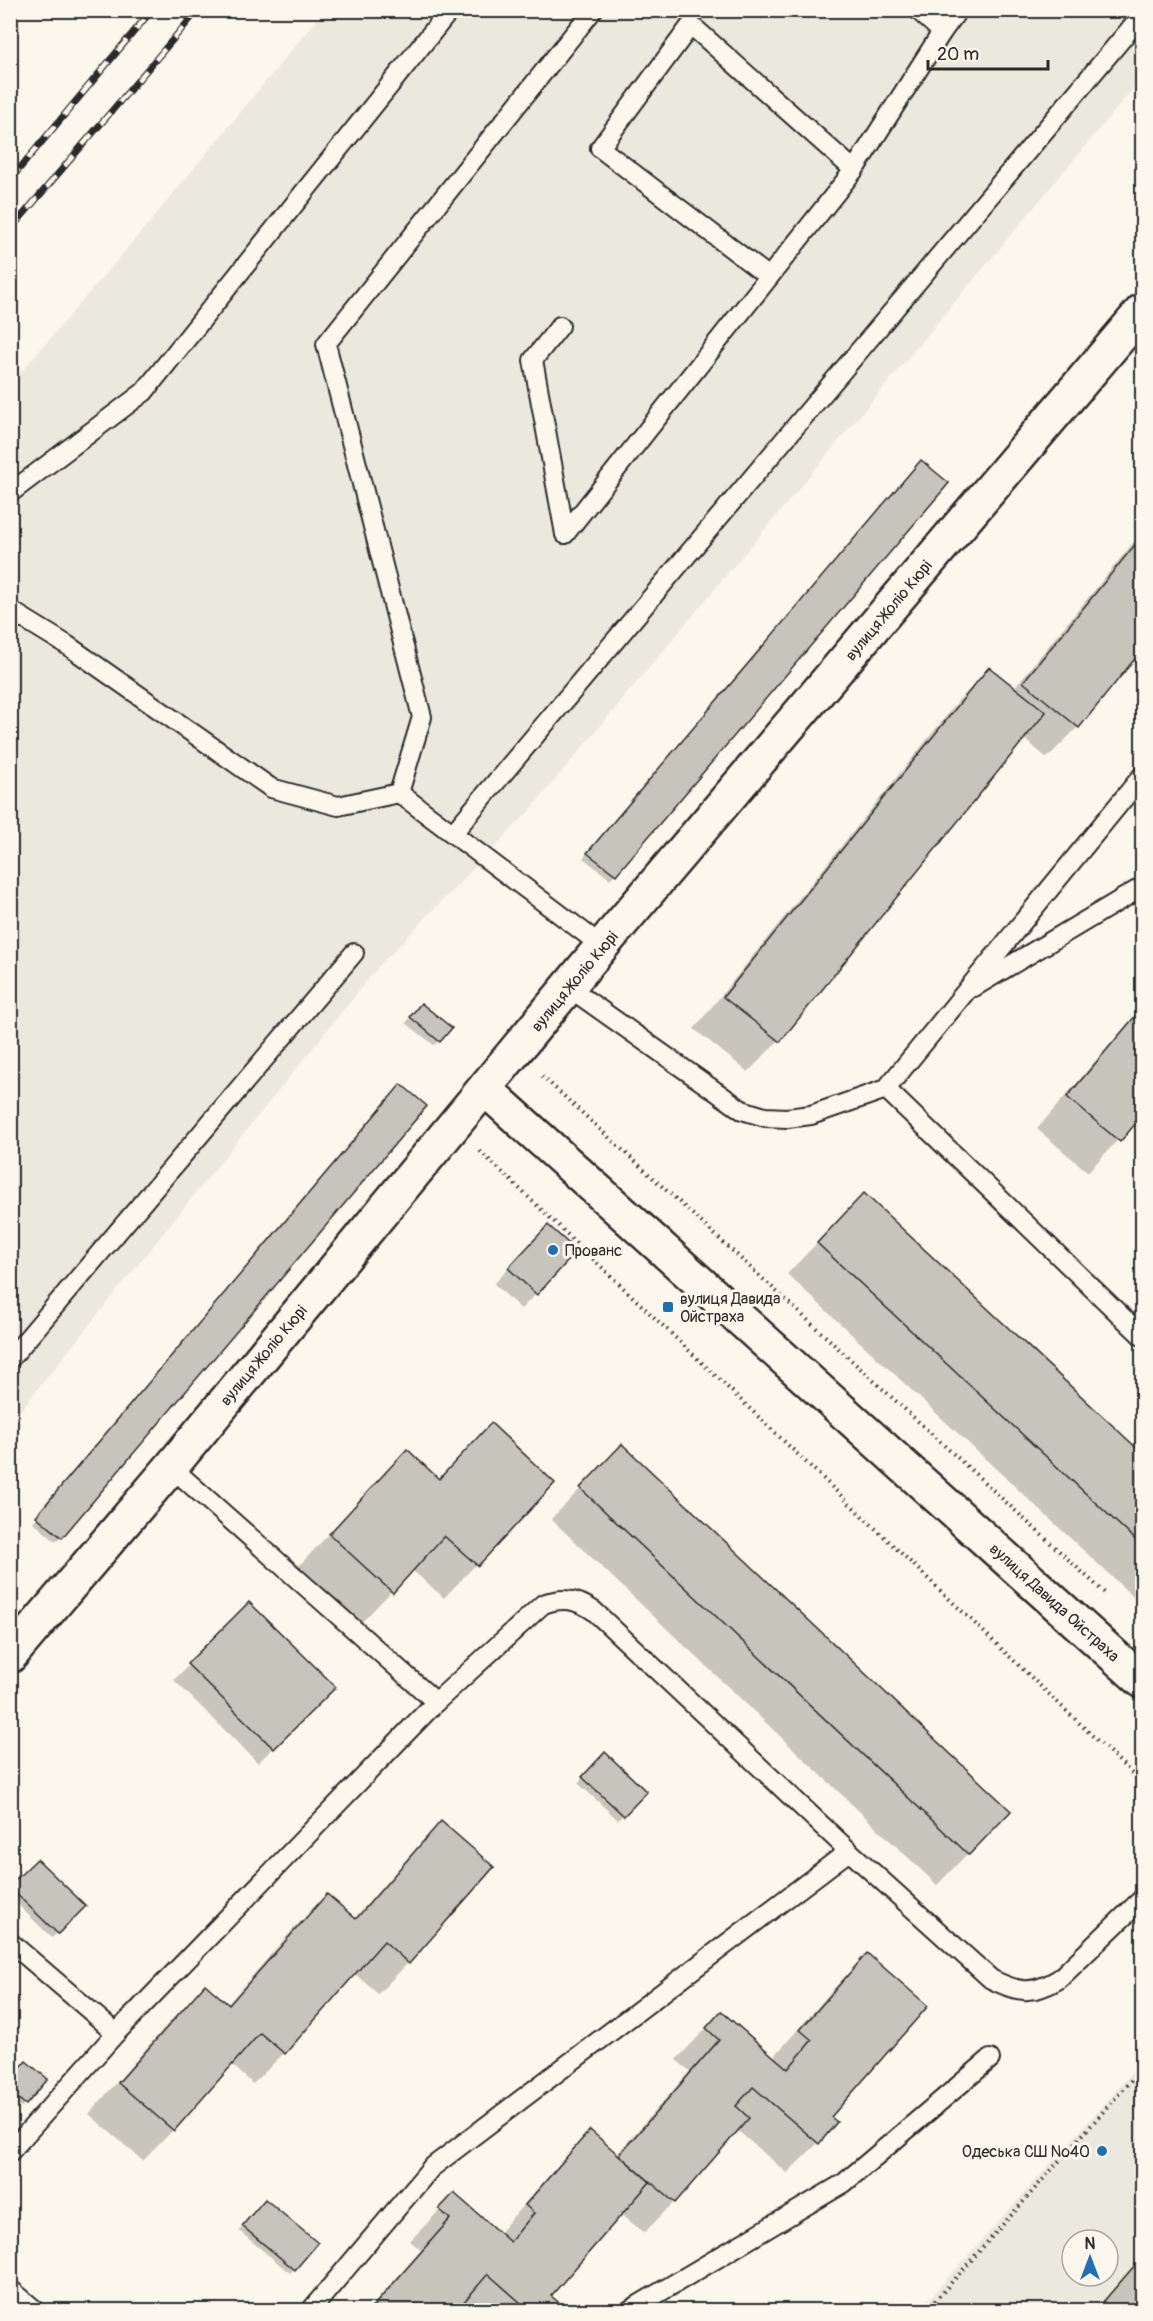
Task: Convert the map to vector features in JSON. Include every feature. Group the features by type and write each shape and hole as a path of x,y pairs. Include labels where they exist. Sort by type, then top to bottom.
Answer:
{"street":[{"name":"вулиця Жоліо Кюрі","path":"10,1656 171,1467 602,946 1143,310"},
{"name":"вулиця Давида Ойстраха","path":"485,1089 1143,1681"}],"lane":[{"path":"10,493 144,392 450,10"},
{"path":"399,793 422,717 326,344 593,10"},
{"path":"918,10 942,32"},
{"path":"560,326 533,360 565,534 854,170 958,10"},
{"path":"453,833 1143,15"},
{"path":"769,277 600,148 691,25 854,170"},
{"path":"10,610 67,645 271,788 338,806 399,793 602,946"},
{"path":"568,987 742,1110 765,1117 803,1116 886,1089 1143,776"},
{"path":"963,993 1143,887"},
{"path":"10,1359 354,953"},
{"path":"886,1089 1143,1336"},
{"path":"171,1467 436,1702"},
{"path":"10,2152 116,2033 436,1702 543,1604 555,1599 570,1599 583,1603 594,1611 849,1851 991,1979 1008,1988 1026,1992 1043,1989 1059,1979 1143,1899"},
{"path":"311,2310 431,2168 849,1851"},
{"path":"10,1942 116,2033"},
{"path":"630,2310 844,2183 990,2059"},
{"path":"10,2289 35,2310"}],"path":[{"path":"515,1052 1107,1595"},
{"path":"453,1126 1143,1783"},
{"path":"927,2310 1143,2068"}],"shaded area":[{"path":"324,11 1142,11 1142,78 531,809 378,967 11,1422 11,384 154,217"},
{"name":"Одеська СШ №40","path":"1142,2062 1142,2310 919,2310"}],"building":[{"path":"921,460 949,483 616,875 587,853"},
{"path":"1142,536 1142,650 1079,728 1023,682"},
{"path":"989,667 1046,712 780,1042 723,997"},
{"path":"421,1003 452,1028 440,1042 410,1017"},
{"path":"1142,1008 1142,1116 1120,1142 1067,1097"},
{"path":"401,1084 427,1106 62,1538 36,1516"},
{"path":"864,1193 1142,1453 1142,1546 817,1243"},
{"path":"548,1225 577,1251 537,1295 508,1268"},
{"path":"491,1423 555,1483 478,1566 444,1536 393,1593 329,1534 407,1449 439,1479"},
{"path":"622,1444 1011,1811 969,1855 580,1488"},
{"path":"249,1602 336,1687 274,1749 187,1664"},
{"path":"605,1752 647,1792 624,1816 582,1777"},
{"path":"441,1821 494,1867 409,1964 384,1941 285,2054 260,2033 174,2131 118,2083 205,1984 229,2005 327,1894 356,1919"},
{"path":"37,1859 86,1906 58,1934 10,1888 10,1885"},
{"path":"867,1953 928,2006 831,2117 837,2122 819,2144 753,2087 736,2106 749,2118 675,2203 619,2155 719,2040 706,2028 721,2011 788,2069 812,2040 800,2030"},
{"path":"26,2061 48,2079 26,2105 10,2092 10,2080"},
{"path":"590,2130 650,2182 551,2296 562,2305 557,2310 529,2310 488,2274 463,2303 471,2310 370,2310 450,2219 439,2209 454,2193 510,2242 534,2213 525,2205"},
{"path":"265,2199 318,2243 295,2270 242,2226"},
{"path":"1142,2257 1142,2310 1096,2310 1115,2288 1120,2288 1120,2282"}],"railway":[{"path":"10,180 152,10"},
{"path":"10,230 198,10"}],"place":[{"name":"Прованс","path":"553,1250"},
{"name":"вулиця Давида Ойстраха","path":"668,1307"},
{"name":"Одеська СШ №40","path":"1102,2151"}]}
